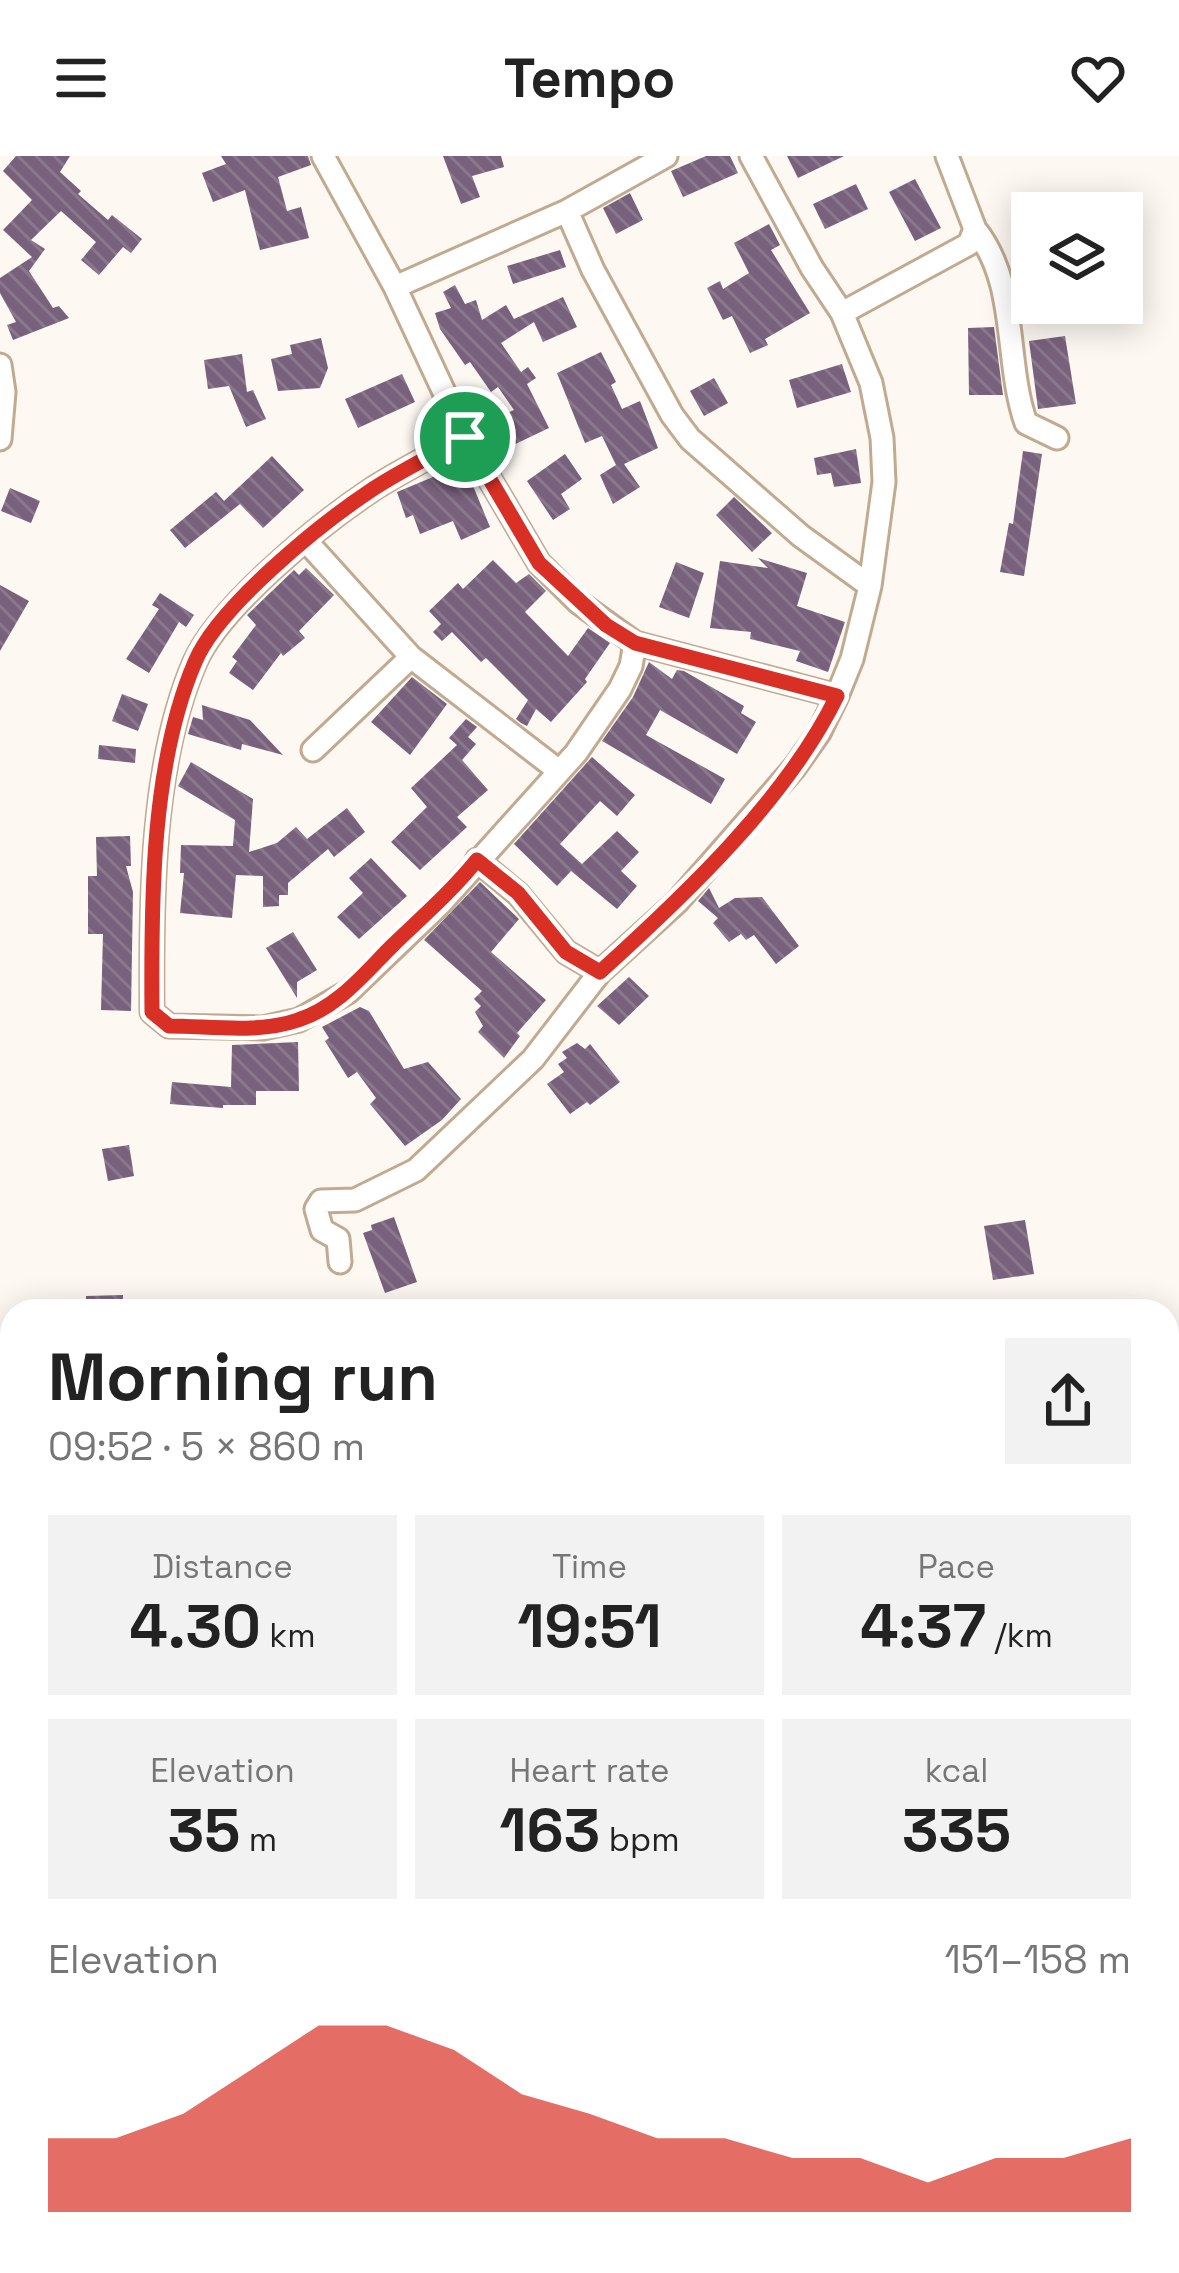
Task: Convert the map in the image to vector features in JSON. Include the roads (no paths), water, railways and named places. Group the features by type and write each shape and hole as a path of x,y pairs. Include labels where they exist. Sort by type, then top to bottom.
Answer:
{"street":[{"path":"322,156 395,287 465,437 539,563 578,602 635,643 837,696"},
{"path":"395,287 567,211 666,156"},
{"path":"340,1262 338,1239 322,1229 316,1209 321,1201 355,1199 416,1170 533,1059 600,972 677,902 795,767 819,733 852,659 870,586 884,482 872,382 842,313 751,156"},
{"path":"947,156 1007,304 1019,404 1026,423 1057,438"},
{"path":"567,211 604,291 672,416 690,439 800,536 870,586"},
{"path":"842,313 969,244 975,229"},
{"path":"0,365 4,392 0,439"},
{"path":"465,437 369,492 307,542 258,583 196,659 172,738 152,858 152,1012 169,1026 263,1028 299,1020 348,992 440,905 559,771 612,703 631,666 635,643"},
{"path":"307,542 411,657 559,771"},
{"path":"313,750 411,657"},
{"path":"477,860 518,893 566,952 600,972"}]}
